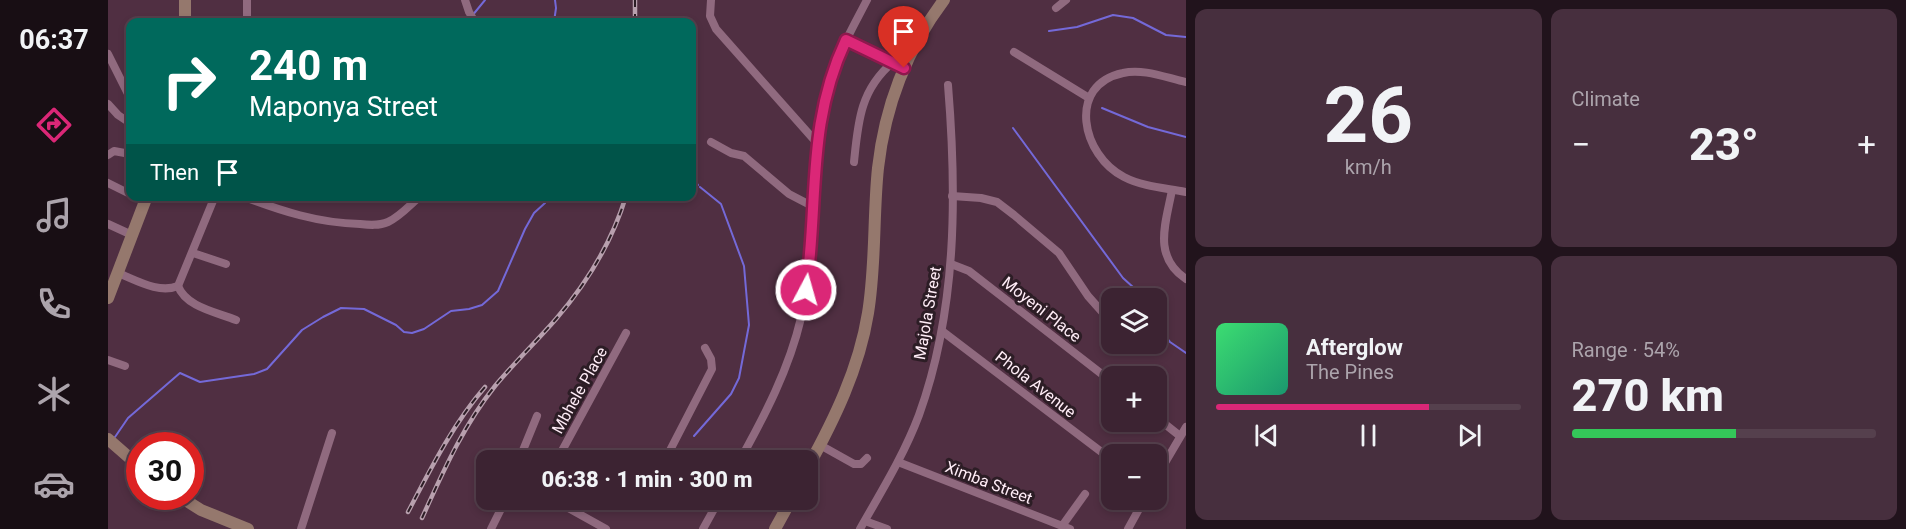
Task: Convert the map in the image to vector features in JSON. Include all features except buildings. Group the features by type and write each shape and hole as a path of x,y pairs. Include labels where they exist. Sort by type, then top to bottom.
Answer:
{"street":[{"path":"185,0 185,18"},
{"path":"247,0 247,18"},
{"path":"465,0 473,18"},
{"path":"711,0 710,16 716,29 817,143"},
{"path":"745,450 780,382 800,319 809,272 817,143 825,95 846,40 867,0"},
{"path":"854,162 858,129 866,96 877,78 898,65 944,0"},
{"path":"1056,8 1066,0"},
{"path":"846,40 898,65"},
{"path":"1014,52 1089,98"},
{"path":"108,54 126,88"},
{"path":"817,450 842,399 867,316 874,262 880,154 898,65"},
{"path":"1186,82 1137,72 1121,73 1103,82 1089,98 1086,119 1087,130 1096,152 1123,177 1148,185 1186,192"},
{"name":"Majola Street","path":"863,525 898,462 914,427 925,398 942,331 951,264 952,138 948,85"},
{"path":"108,104 126,120"},
{"path":"711,142 731,153 744,156 789,194 812,206"},
{"path":"108,155 114,151 126,153"},
{"path":"108,183 126,192"},
{"path":"1172,190 1164,232 1164,249 1169,263 1186,279"},
{"path":"952,196 981,198 997,202 1014,215 1065,260 1088,296 1101,311"},
{"path":"108,298 142,201"},
{"path":"213,201 178,286 188,301 236,320"},
{"path":"256,201 303,218 345,224 374,225 383,224 397,217 415,201"},
{"path":"108,224 132,235"},
{"path":"193,253 226,264"},
{"name":"Moyeni Place","path":"951,264 969,271 1101,373"},
{"path":"118,273 158,288 168,289 178,286"},
{"name":"Phola Avenue","path":"942,331 1101,452"},
{"name":"Mbhele Place","path":"562,450 626,333"},
{"path":"669,450 712,369 711,359 705,348"},
{"path":"108,360 125,366"},
{"path":"523,450 537,416"},
{"path":"1167,426 1180,436"},
{"path":"1167,459 1186,427"},
{"path":"301,529 332,433"},
{"path":"108,439 126,455"},
{"path":"820,445 854,464 861,464 867,458"},
{"name":"Ximba Street","path":"898,462 1062,527"},
{"path":"1062,527 1085,494"},
{"path":"201,510 248,529"},
{"path":"491,529 502,510"},
{"path":"572,510 606,529"},
{"path":"703,529 713,510"},
{"path":"775,529 785,510"},
{"path":"1128,529 1138,510"},
{"path":"863,525 887,529"}],"waterway":[{"path":"470,18 485,0"},
{"path":"555,0 555,18"},
{"path":"1049,31 1077,27 1113,15 1133,18 1166,35 1186,37"},
{"path":"1102,108 1148,127 1186,137"},
{"path":"1013,128 1123,278 1134,288"},
{"path":"694,436 731,394 739,378 749,325 744,266 721,204 700,187"},
{"path":"115,437 128,418 180,373 200,382 254,374 267,369 302,330 341,308 364,309 396,325 404,332 412,333 424,329 451,311 482,305 498,291 525,229 534,213 546,201"},
{"path":"1167,338 1186,353"}],"railway":[{"path":"635,0 635,18"},
{"path":"422,518 454,450 473,417 502,377 556,319 578,291 606,246 624,201"},
{"path":"408,512 453,431 485,387"}],"route":[{"path":"806,290 817,143 825,95 846,40 904,68"}]}
